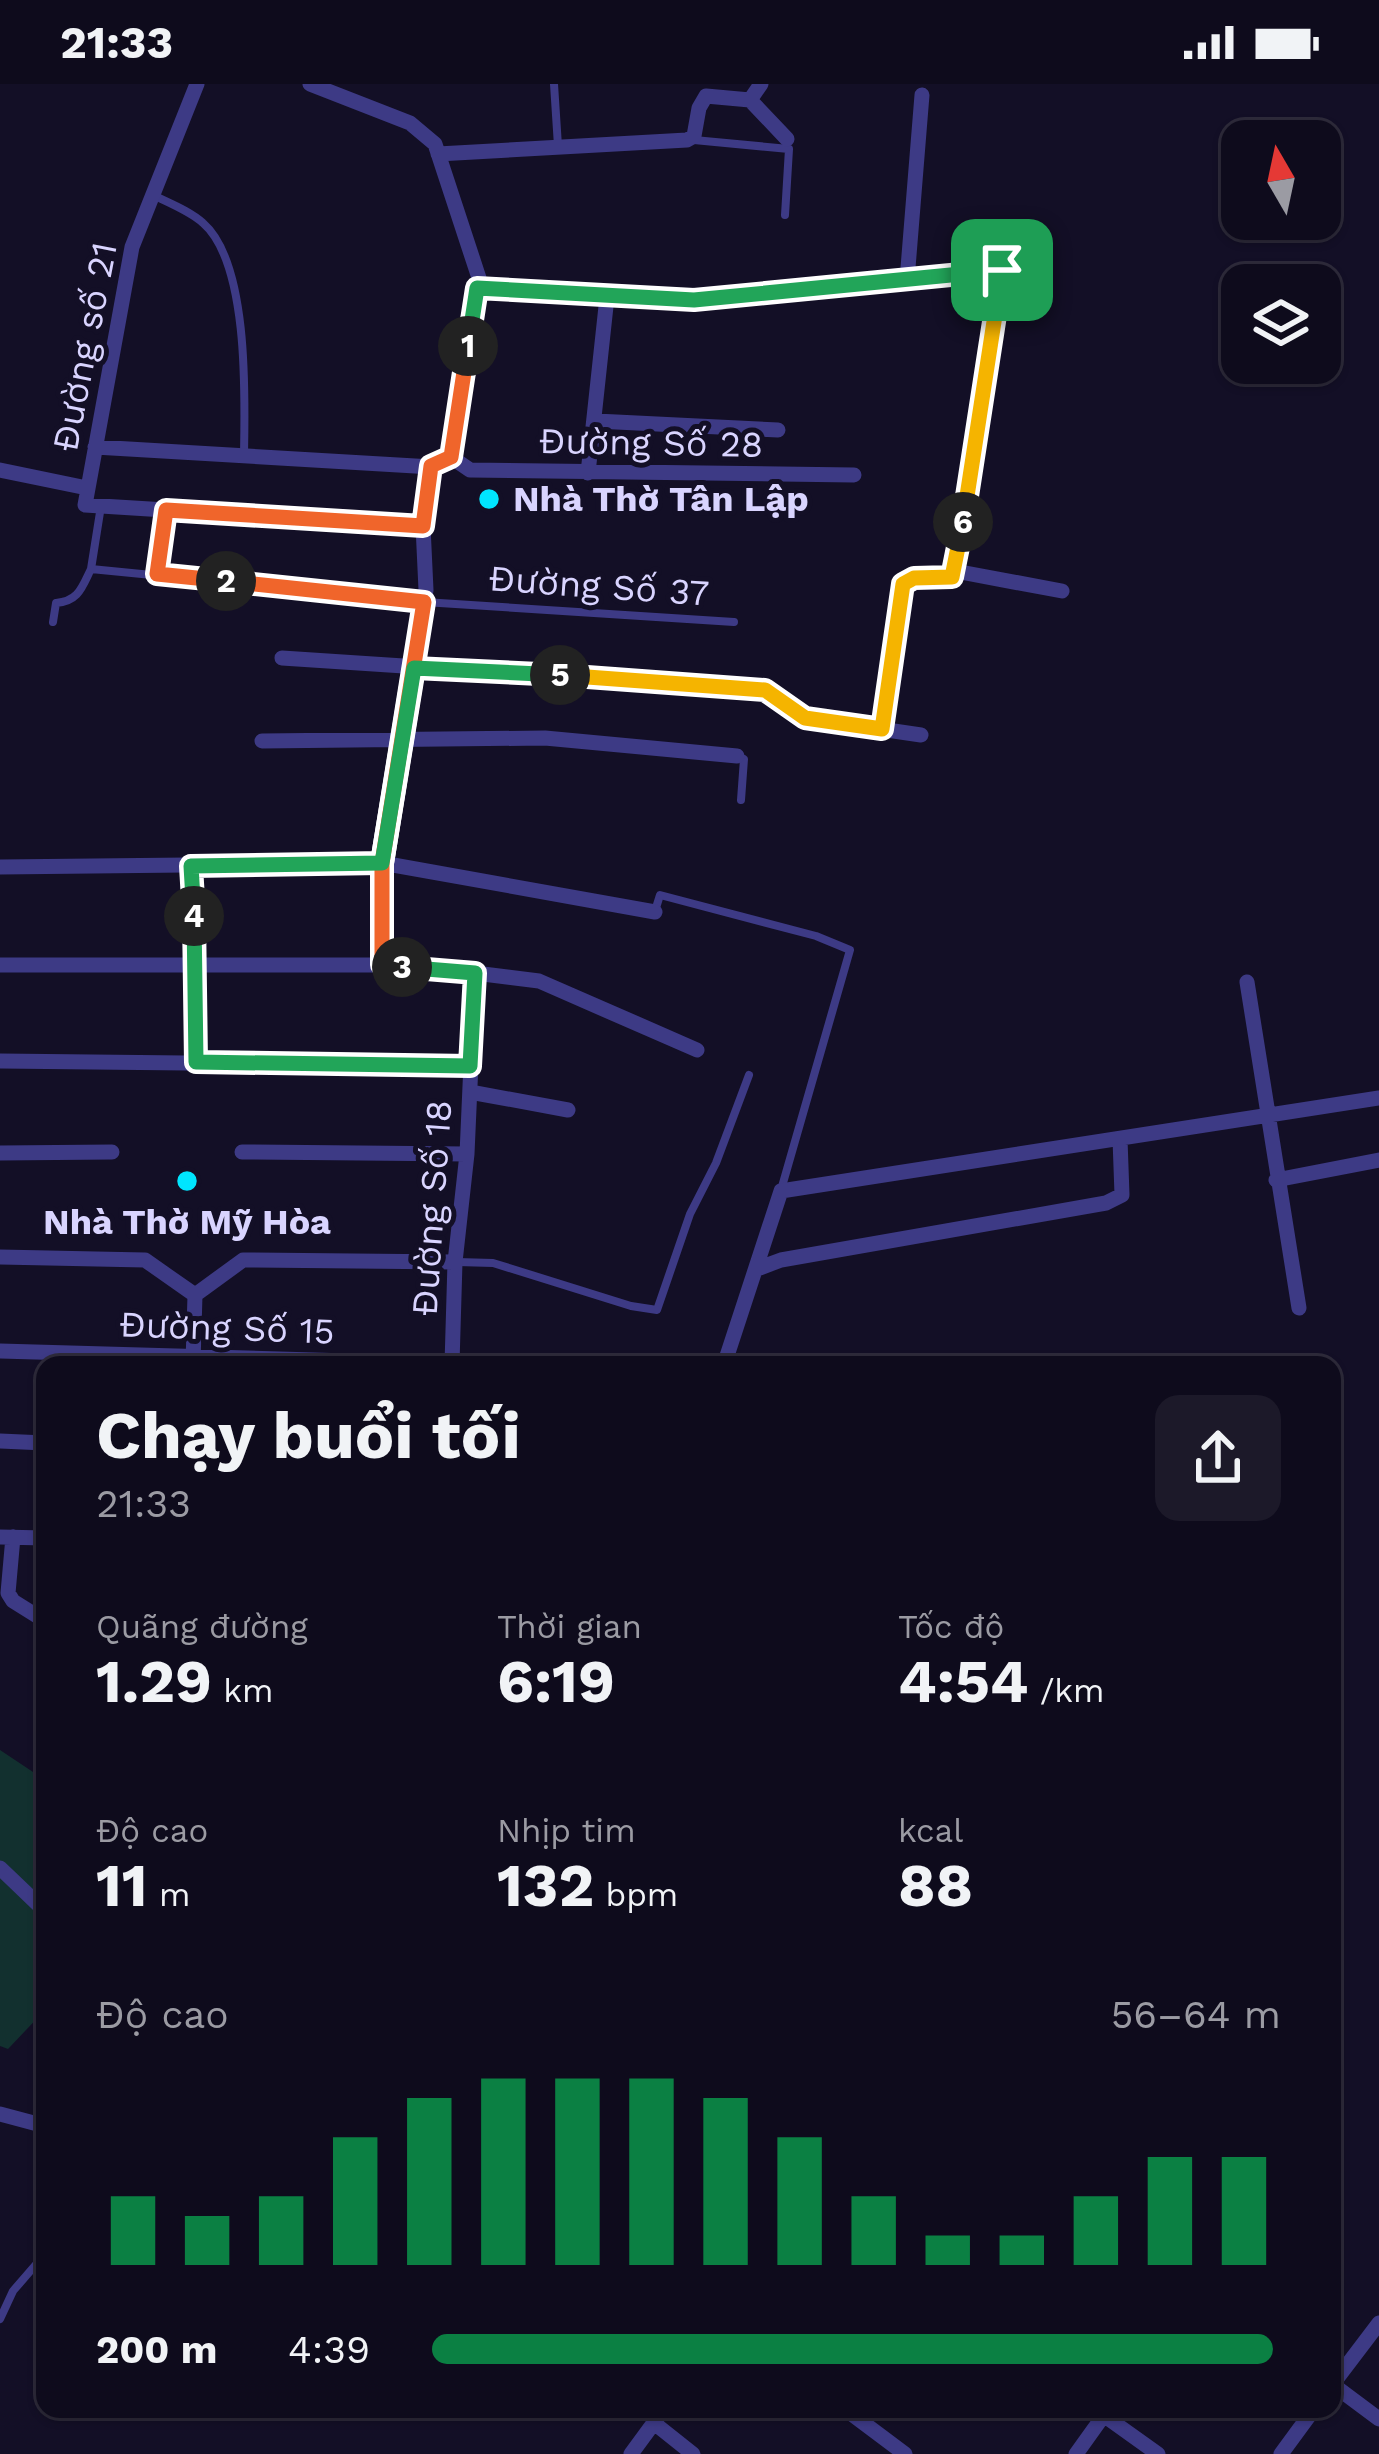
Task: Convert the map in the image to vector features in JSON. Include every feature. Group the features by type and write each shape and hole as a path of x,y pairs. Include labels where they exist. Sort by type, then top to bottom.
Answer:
{"street":[{"name":"Đường số 21","path":"87,488 132,247 197,84"},
{"path":"95,447 431,466 451,457 478,278 435,144 410,123 310,84"},
{"path":"751,100 760,84"},
{"path":"907,280 922,95"},
{"path":"438,154 687,140 694,136 706,96 751,100 788,139"},
{"path":"477,288 694,300 1002,270 955,572 946,579 914,578 903,584 882,729"},
{"path":"588,473 608,297"},
{"path":"596,421 778,430"},
{"name":"Đường Số 28","path":"451,457 470,470 854,475"},
{"path":"382,965 382,863 424,602 423,526 431,466"},
{"path":"0,470 87,488 85,505 423,526"},
{"path":"955,572 1062,591"},
{"path":"282,658 765,690 805,718 921,735"},
{"path":"262,741 545,738 737,755"},
{"path":"0,867 382,863 655,912"},
{"path":"191,866 196,1062"},
{"path":"0,965 382,965 538,980 697,1050"},
{"name":"Đường Số 18","path":"452,1356 475,973"},
{"path":"1247,982 1299,1308"},
{"path":"0,1061 470,1066"},
{"path":"470,1092 568,1111"},
{"path":"727,1356 781,1191 1379,1098"},
{"path":"757,1269 781,1260 1106,1203 1123,1196 1120,1139"},
{"path":"0,1153 112,1152"},
{"path":"242,1152 467,1154"},
{"path":"1276,1180 1379,1160"},
{"path":"0,1257 146,1260 195,1294"},
{"path":"195,1294 243,1260 455,1262"},
{"path":"193,1356 195,1294"},
{"name":"Đường Số 15","path":"0,1351 96,1356"},
{"path":"0,1441 36,1443"},
{"path":"7,1537 8,1593 36,1614"},
{"path":"4,1878 36,1904"},
{"path":"0,2114 36,2124"},
{"path":"1341,2373 1379,2323"},
{"path":"1341,2392 1379,2419"},
{"path":"631,2454 658,2418"},
{"path":"661,2418 693,2454"},
{"path":"857,2418 904,2454"},
{"path":"1076,2454 1097,2418"},
{"path":"1108,2418 1158,2454"},
{"path":"1281,2454 1307,2418"}],"lane":[{"path":"554,84 558,147"},
{"path":"687,140 789,149 784,215"},
{"path":"153,194 202,221 212,232 229,273 246,367 244,456"},
{"path":"53,622 56,603 81,592 91,568 101,506"},
{"path":"157,574 166,510"},
{"name":"Đường Số 37","path":"91,568 424,602 734,622"},
{"path":"737,755 743,759 741,800"},
{"path":"655,912 660,895 800,931 850,950 781,1191"},
{"path":"455,1262 493,1263 657,1310 690,1214 716,1163 748,1075"},
{"path":"0,2319 13,2290 36,2264"}],"green space":[{"path":"0,1750 36,1774 36,2019 8,2049 0,2046"}],"place":[{"name":"Nhà Thờ Tân Lập","path":"489,499"},
{"name":"Nhà Thờ Mỹ Hòa","path":"187,1181"}],"route":[{"path":"1002,270 694,300 477,288 451,457 431,466 423,526 166,510 157,574 424,602 382,863 382,965 475,973 470,1066 196,1062 191,866 382,863 414,668 765,690 805,718 882,729 903,584 914,578 946,579 955,572 1002,270"}]}
